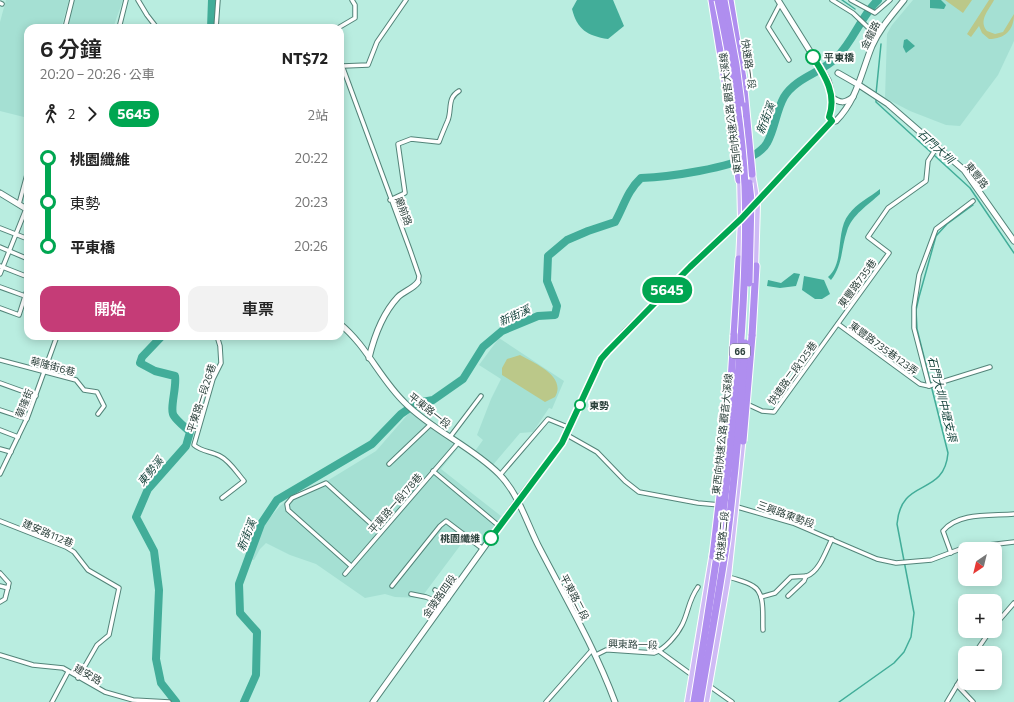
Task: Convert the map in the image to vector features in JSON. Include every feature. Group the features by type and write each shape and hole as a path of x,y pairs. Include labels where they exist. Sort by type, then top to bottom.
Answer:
{"highway":[{"path":"713,0 737,157 739,180"},
{"name":"東西向快速公路 觀音大溪線","path":"700,702 734,420 743,308 745,240 745,187 741,134 718,0"},
{"name":"東西向快速公路 觀音大溪線","path":"694,702 728,526 741,406 749,268 751,200 736,65 725,0"},
{"path":"730,0 744,79 751,170"},
{"path":"712,612 709,592 728,427 739,260"},
{"path":"712,612 727,563 747,406 756,266"}],"main road":[{"path":"713,0 736,129 737,157"},
{"name":"快速路一段","path":"725,0 738,47 750,153"},
{"name":"66","path":"751,170 757,203"},
{"name":"66","path":"739,180 741,219"},
{"name":"快速路二段","path":"706,702 728,576 736,506 745,406 753,287 756,266 757,203"},
{"name":"快速路二段","path":"688,702 721,505 730,433 741,277 739,260 741,219"}],"street":[{"path":"66,24 72,0"},
{"path":"120,24 126,0"},
{"path":"138,0 155,24"},
{"path":"216,24 218,0"},
{"path":"344,24 355,18 355,5 352,0"},
{"path":"344,66 368,64 377,42 406,0"},
{"path":"832,0 856,16 877,36"},
{"path":"851,0 875,13 890,0"},
{"name":"金龍路","path":"741,219 832,121 836,121 850,104 859,85 877,36 889,18 904,0"},
{"path":"779,2 768,27 789,60"},
{"path":"779,2 819,66 831,89 832,109 829,117 832,121"},
{"name":"廟前路","path":"344,66 346,78 419,276 418,282 398,297 385,316 376,334 369,358"},
{"path":"838,73 859,85"},
{"name":"東豐路","path":"859,85 879,98 934,151 964,170 1014,241"},
{"path":"390,200 405,193 398,144 411,138 439,142 444,124 448,121 450,102 455,94 460,91"},
{"path":"831,97 841,102 846,102 854,97"},
{"name":"東豐路735巷","path":"838,324 889,253 868,237 888,208 926,181 927,166 934,151"},
{"path":"18,204 24,184"},
{"path":"0,195 24,207"},
{"path":"973,202 936,229 919,275 914,307 914,328 929,386 990,367"},
{"path":"0,274 1,267 24,216"},
{"name":"金陵路四段","path":"373,702 518,500 544,468 567,435 604,355 684,273 741,219"},
{"path":"0,228 24,237"},
{"path":"0,247 24,257"},
{"path":"1,267 24,275"},
{"path":"0,286 24,296"},
{"path":"0,308 19,315 24,299"},
{"name":"東豐路735巷123弄","path":"838,324 920,384 929,386"},
{"name":"快速路二段125巷","path":"749,405 762,411 774,412 838,324"},
{"name":"平東路一段","path":"344,327 350,332 384,380 416,414 458,443 500,475 518,500"},
{"name":"華隆街","path":"0,474 2,467 27,419 56,340"},
{"name":"平東路一段26巷","path":"218,340 221,363 213,379 194,445 199,449 220,456 226,460 244,481 222,498"},
{"name":"華隆街6巷","path":"0,360 76,380 84,390 97,392 104,406 98,414"},
{"path":"0,383 36,396"},
{"path":"450,438 481,396"},
{"path":"0,410 27,419"},
{"path":"500,475 548,419 570,428"},
{"path":"389,464 431,424"},
{"path":"0,430 18,436"},
{"name":"三興路東勢段","path":"567,435 597,452 625,481 640,492 698,503 736,506 793,523 877,559 909,563 931,560 963,548 1014,542"},
{"name":"平東路一段178巷","path":"345,574 458,443"},
{"path":"0,448 11,452"},
{"path":"433,471 500,526"},
{"path":"352,566 288,510 287,504 292,498 326,483 380,532"},
{"name":"平東路二段","path":"518,500 533,534 592,650 596,655 615,702"},
{"path":"951,552 943,531 953,521 962,518 1014,514"},
{"name":"建安路112巷","path":"0,521 74,552 88,570 120,588 109,636 97,646 78,678"},
{"path":"392,586 440,526 446,521 483,549"},
{"path":"761,597 775,592 791,577 806,576 812,573 819,564 832,539"},
{"path":"0,573 9,583 5,599 0,602"},
{"path":"788,596 804,581 806,576"},
{"path":"732,578 753,586 759,591 761,597 763,630"},
{"path":"0,586 8,588"},
{"path":"659,651 674,637 682,625 687,606 698,587"},
{"path":"435,590 448,599"},
{"path":"411,594 426,597 444,604"},
{"path":"0,597 5,599"},
{"path":"1002,617 1014,603"},
{"path":"546,702 592,650"},
{"name":"興東路一段","path":"596,655 606,650 654,653 659,651 732,702"},
{"name":"建安路","path":"0,655 33,665 57,667 104,692 132,700 169,702"},
{"path":"52,702 68,672"},
{"path":"947,702 957,685 972,702"}],"shaded area":[{"path":"6,0 69,0 62,24 24,24 24,117 0,111 0,22"},
{"path":"74,0 123,0 114,24 67,24"},
{"path":"577,0 613,0 624,26 608,39 594,36 580,26 574,16 572,9"},
{"path":"913,0 1014,0 1014,41 998,75 960,126 946,125 910,111 885,98 887,34 892,25"},
{"path":"930,0 941,0 946,5 944,9 930,8"},
{"path":"945,0 972,0 963,13"},
{"path":"989,0 994,0 984,19 987,31 995,34 1003,32 1014,14 1012,25 1008,32 995,39 989,39 982,33 979,26 971,37 967,34"},
{"path":"907,39 915,46 906,53 903,47 904,40"},
{"path":"24,189 24,202 21,200"},
{"path":"880,189 880,194 861,211 849,225 840,262 831,280 828,277 836,264 842,229 845,221 855,207"},
{"path":"794,273 800,274 796,286 780,288 767,286 768,280 781,283"},
{"path":"804,276 824,280 830,294 822,299 815,299 802,290"},
{"path":"499,338 564,381 552,409 549,408 533,432 520,433 492,466 475,451 483,440 477,435 491,399 501,379 479,365"},
{"path":"520,355 540,366 553,377 557,383 558,389 555,397 545,402 502,375 502,368 507,359"},
{"path":"410,412 458,448 441,469 501,516 481,551 465,539 421,598 395,597 385,594 365,598 316,564 290,555 266,543 260,549 254,560 250,559 261,528 280,506 290,498 327,481 376,451"}],"waterway":[{"name":"東勢溪","path":"211,24 212,0"},
{"name":"石門大圳","path":"842,0 855,9"},
{"name":"新街溪","path":"244,702 256,675 257,632 240,613 239,584 261,524 277,500 372,444 401,414 417,403 433,400 463,379 483,347 502,331 538,316 555,315 557,306 547,281 548,256 567,240 615,222 629,193 641,178 683,174 715,168 743,160 754,155 763,148 770,138 781,102 789,90 837,57 872,6 878,0"},
{"name":"石門大圳","path":"872,21 875,26"},
{"name":"石門大圳","path":"876,94 881,44"},
{"name":"石門大圳","path":"876,98 876,102 970,188 1014,253"},
{"name":"石門大圳中壢支渠","path":"839,702 894,663 904,652 911,637 914,613 897,524 900,509 906,499 914,492 931,483 939,476 945,467 948,453 917,329 916,310 936,236 947,224 973,205"},
{"name":"東勢溪","path":"158,340 142,357 140,363 155,371 175,376 172,409 173,413 177,420 190,432 186,446 148,489 136,517 154,551 159,590 156,659 161,683 176,702"}],"bus line":[{"name":"5645","path":"491,538 567,435 601,359 624,333 757,203 832,121 829,117 832,109 831,89 828,80 813,57"}],"place":[{"name":"平東橋","path":"813,57"},
{"name":"東勢","path":"580,405"},
{"name":"桃園纖維","path":"491,538"}]}
